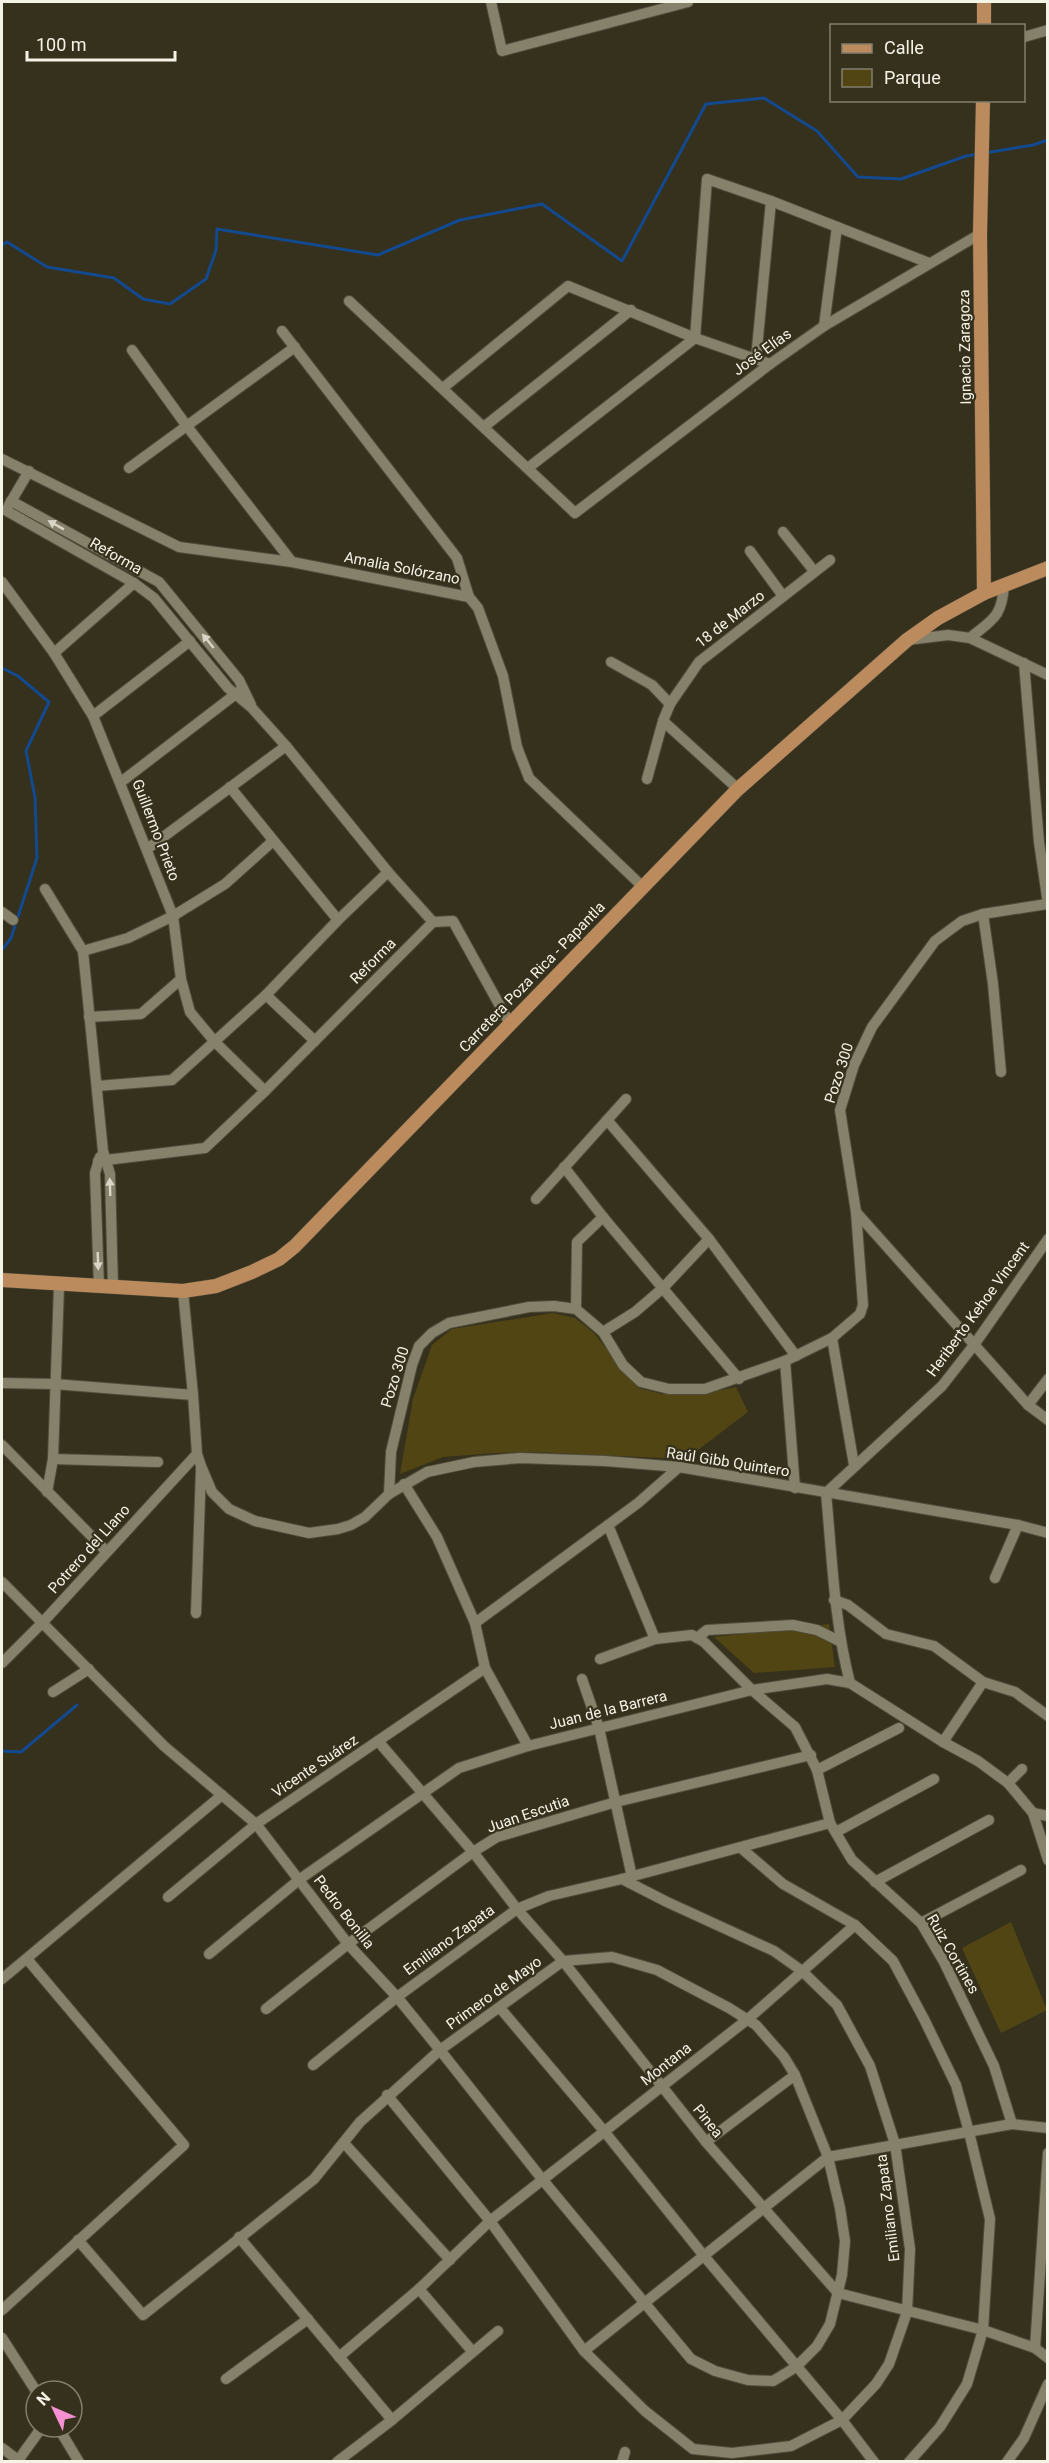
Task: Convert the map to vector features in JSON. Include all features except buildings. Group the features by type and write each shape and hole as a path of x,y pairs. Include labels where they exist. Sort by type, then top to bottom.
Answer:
{"main road":[{"path":"984,2 984,24"},
{"name":"Ignacio Zaragoza","path":"983,102 980,234 984,593"},
{"name":"Carretera Poza Rica - Papantla","path":"2,1281 59,1286 183,1291 216,1286 252,1272 279,1258 295,1245 738,789 907,640 938,618 984,593 1047,568"}],"street":[{"path":"491,2 502,51 688,2"},
{"path":"1025,36 1047,30"},
{"path":"349,301 528,468 695,338 707,179 771,201 929,263"},
{"path":"756,359 771,201"},
{"path":"824,326 837,227"},
{"name":"José Elías","path":"528,468 575,513 770,364 824,326 980,234"},
{"path":"443,388 495,343 552,302 568,286 632,310 695,338 770,364"},
{"path":"485,426 632,310"},
{"path":"282,331 457,558 469,597"},
{"path":"129,468 295,347"},
{"path":"132,350 186,425 292,562"},
{"name":"Amalia Solórzano","path":"2,459 179,547 292,562 469,597 478,608 503,676 517,747 529,778 643,887"},
{"path":"6,508 28,471"},
{"name":"Reforma","path":"6,508 29,510 159,582 239,680 239,691"},
{"name":"Reforma","path":"6,508 154,598 189,641 239,691 388,872 433,922 205,1148 102,1158"},
{"path":"24,521 29,510"},
{"path":"783,532 814,572"},
{"path":"750,551 783,596"},
{"name":"18 de Marzo","path":"647,779 670,704 699,662 830,560"},
{"name":"Guillermo Prieto","path":"2,582 54,653 93,716 173,916 181,979 190,1012 215,1042 265,1091"},
{"path":"54,653 134,584"},
{"path":"970,639 998,615 1003,604 1004,585"},
{"path":"907,640 948,635 970,639 1047,675"},
{"path":"93,716 189,641"},
{"path":"611,662 652,686 670,704"},
{"path":"1024,663 1039,842 1047,904"},
{"path":"121,782 239,691"},
{"path":"663,721 738,789"},
{"path":"147,849 286,746"},
{"path":"230,787 338,920"},
{"path":"83,951 128,938 173,916 225,884 273,841"},
{"path":"97,1086 172,1080 266,995 388,872"},
{"path":"45,889 83,951 102,1158 110,1174 113,1288"},
{"name":"Pozo 300","path":"603,1332 623,1365 641,1382 669,1389 705,1389 739,1379 796,1356 832,1338 860,1314 863,1305 856,1212 840,1110 854,1065 872,1027 935,941 962,921 983,914 1047,904"},
{"path":"2,912 14,920"},
{"path":"983,914 993,984 1001,1072"},
{"path":"433,922 453,921 510,1024"},
{"path":"89,1017 141,1014 181,979"},
{"path":"266,995 315,1041"},
{"path":"536,1199 626,1099"},
{"path":"608,1120 709,1239 796,1356"},
{"path":"99,1286 95,1173 102,1158"},
{"path":"564,1167 739,1379"},
{"path":"856,1212 1028,1405 1047,1420"},
{"path":"603,1217 577,1242 576,1309 603,1332 635,1312 663,1288 709,1239"},
{"path":"97,1219 111,1219"},
{"name":"Heriberto Kehoe Vincent","path":"826,1493 942,1386 974,1345 1047,1239"},
{"path":"47,1492 52,1459 59,1286"},
{"path":"183,1291 194,1395 197,1454 212,1492 229,1509 255,1521 309,1533 351,1525 365,1517 389,1494 404,1484 437,1537 475,1623 485,1668 528,1746"},
{"name":"Pozo 300","path":"389,1494 391,1452 412,1365 420,1346 432,1332 448,1323 529,1307 554,1306 576,1309"},
{"path":"832,1338 854,1466"},
{"path":"785,1361 795,1488"},
{"path":"1028,1405 1047,1379"},
{"path":"2,1383 54,1384 194,1395"},
{"path":"2,1445 106,1551"},
{"name":"Potrero del Llano","path":"2,1663 43,1622 197,1454"},
{"name":"Raúl Gibb Quintero","path":"404,1484 427,1472 474,1462 520,1458 604,1461 679,1467 1018,1525 1047,1533"},
{"path":"52,1459 158,1462"},
{"path":"196,1613 201,1466"},
{"path":"475,1623 638,1503 679,1467"},
{"path":"826,1493 834,1600 850,1683"},
{"path":"608,1525 655,1639"},
{"path":"995,1578 1018,1525"},
{"name":"Pedro Bonilla","path":"2,1582 164,1746 256,1824 348,1944 397,1997 542,2179 645,2302"},
{"path":"834,1600 848,1605 886,1634 934,1646 983,1682 1015,1692 1047,1716"},
{"path":"600,1659 655,1639 679,1635 693,1635 697,1638 707,1630 793,1625 817,1630 841,1642"},
{"name":"Ruiz Cortines","path":"697,1638 795,1727 817,1770 833,1827 852,1860 921,1923 959,1992 994,2066 1012,2124"},
{"name":"Vicente Suárez","path":"168,1897 256,1824 485,1668"},
{"path":"53,1692 89,1669"},
{"path":"582,1679 599,1728 616,1802 627,1878"},
{"name":"Juan de la Barrera","path":"209,1954 300,1879 459,1768 528,1746 752,1690 827,1679 850,1683 943,1742 978,1761 1008,1783 1033,1813"},
{"path":"943,1742 983,1682"},
{"path":"817,1770 899,1728"},
{"name":"Pinea","path":"378,1741 563,1961 706,2142 838,2293"},
{"name":"Juan Escutia","path":"266,2008 472,1852 497,1837 616,1802 811,1755"},
{"path":"1008,1783 1022,1769"},
{"name":"Emiliano Zapata","path":"313,2065 397,1997 517,1909 549,1896 833,1827 934,1779"},
{"path":"2,1980 222,1795"},
{"path":"1047,1816 1033,1813 1047,1860"},
{"path":"875,1882 989,1820"},
{"path":"741,1848 783,1884 855,1925 893,1961 956,2085 969,2132 990,2219 983,2330 967,2384 940,2427 909,2462"},
{"path":"921,1923 1021,1870"},
{"name":"Emiliano Zapata","path":"387,2096 490,2221 584,2351 645,2411 693,2449 732,2453 791,2446 842,2420 876,2384 889,2364 907,2312 910,2249 895,2144 870,2066 837,2005 802,1971 774,1951 667,1902 627,1878"},
{"name":"Montana","path":"339,2356 419,2289 490,2221 748,2019 855,1925"},
{"name":"Primero de Mayo","path":"78,2240 142,2315 315,2179 360,2122 440,2049 563,1961 612,1957 657,1970 748,2019 784,2057 795,2075 828,2157 845,2241 838,2293 830,2324 817,2346 796,2367 773,2380 748,2380 715,2371 691,2359 645,2302"},
{"path":"2,2310 184,2145 27,1959"},
{"path":"500,2008 604,2131 874,2462"},
{"path":"706,2142 795,2075"},
{"path":"584,2351 828,2157 1012,2124 1047,2128"},
{"path":"344,2143 450,2260"},
{"path":"838,2293 983,2330 1043,2353 1047,2153"},
{"path":"239,2237 392,2420"},
{"path":"419,2289 472,2350"},
{"path":"226,2379 308,2319"},
{"path":"337,2462 392,2420 472,2350 498,2331"},
{"path":"2,2338 28,2379"},
{"path":"1007,2462 1024,2438 1047,2384"},
{"path":"2,2448 17,2461 33,2439"},
{"path":"65,2439 79,2462"}],"green space":[{"path":"553,1313 575,1318 593,1332 638,1388 662,1394 703,1394 736,1387 748,1412 686,1459 533,1452 494,1453 443,1457 400,1474 413,1399 432,1345 452,1329"},
{"path":"829,1624 835,1667 754,1673 714,1637"},
{"path":"1011,1922 1047,2010 1001,2033 962,1948"}],"waterway":[{"path":"2,245 7,242 47,267 114,278 143,299 170,304 206,279 216,250 217,229 378,255 460,220 542,204 622,261 706,104 764,98 817,131 858,177 901,179 966,156 978,154"},
{"path":"985,153 1033,145 1048,140"},
{"path":"2,668 18,676 49,702 26,751 35,797 37,858 11,938 2,950"},
{"path":"2,1751 21,1752 77,1705"}]}
